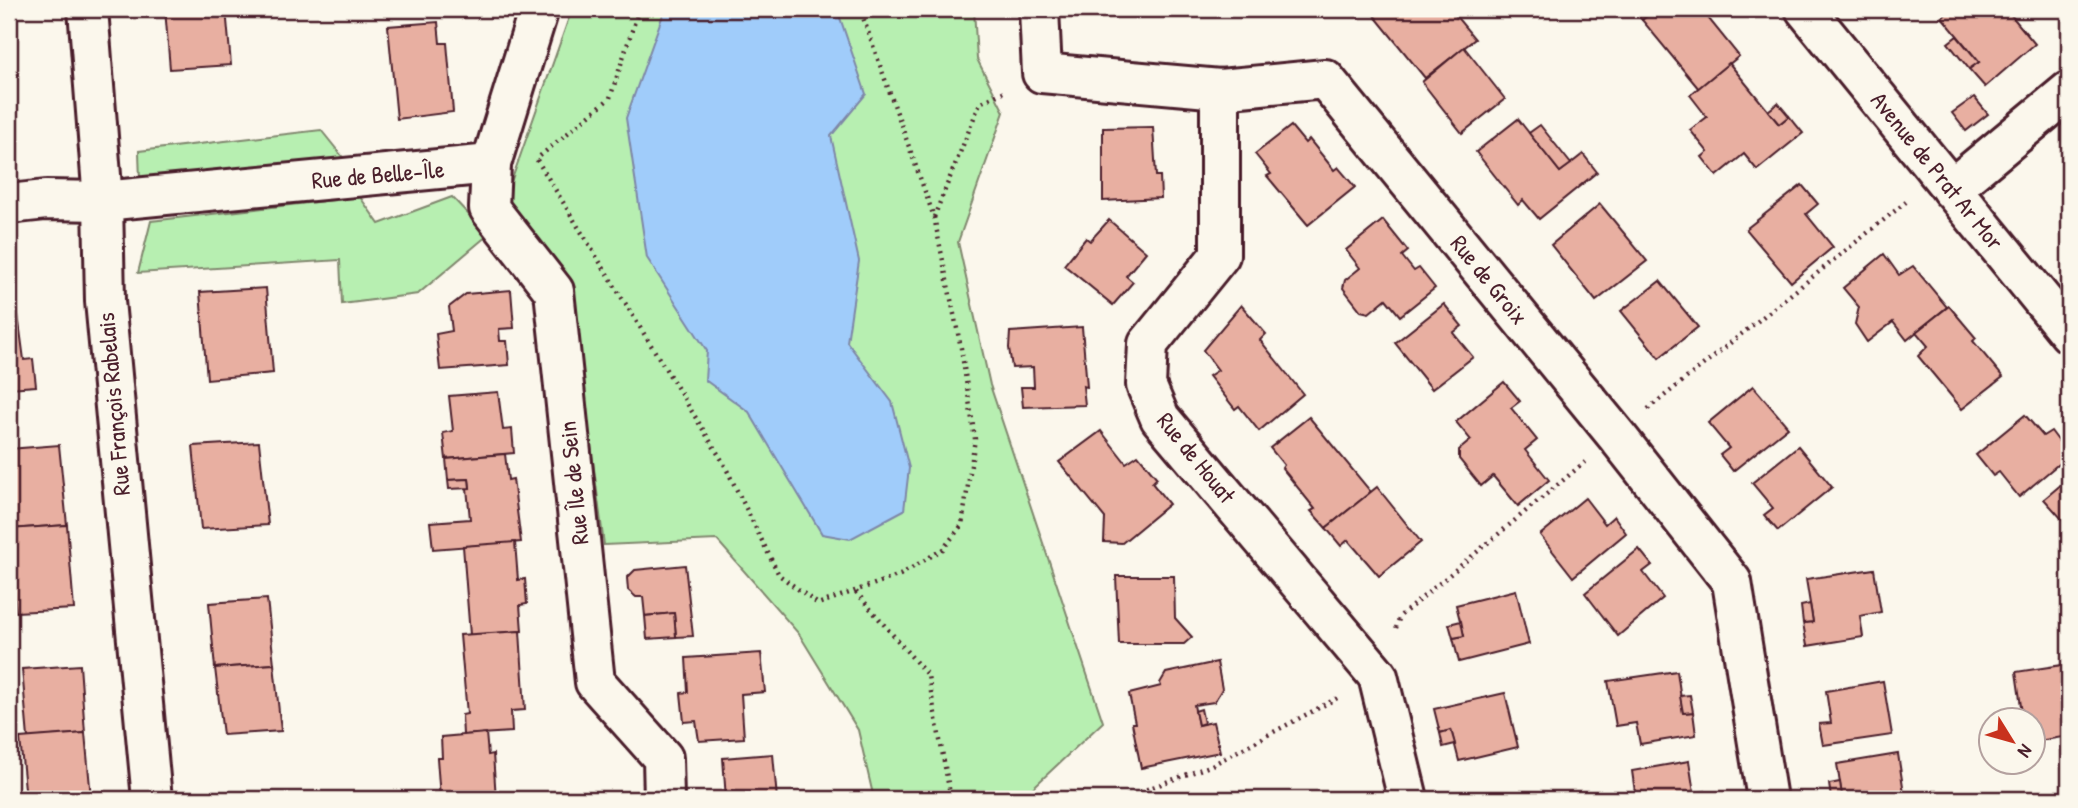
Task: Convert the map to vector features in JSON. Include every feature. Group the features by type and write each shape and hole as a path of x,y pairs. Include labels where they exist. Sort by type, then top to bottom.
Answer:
{"street":[{"name":"Rue François Rabelais","path":"88,9 103,201 105,301 152,799"},
{"path":"491,164 539,9"},
{"path":"1039,9 1042,73"},
{"name":"Avenue de Prat Ar Mor","path":"1805,9 2069,333"},
{"name":"Rue de Groix","path":"1042,73 1220,89 1325,79 1616,435 1732,582 1767,799"},
{"name":"Rue de Houat","path":"1220,89 1220,255 1149,344 1146,386 1160,418 1378,676 1408,799"},
{"path":"1945,182 2069,91"},
{"name":"Rue de Belle-Île","path":"9,204 46,200 103,201 491,164"},
{"name":"Rue Île de Sein","path":"491,164 489,208 554,291 595,682 663,758 664,799"}],"path":[{"path":"491,164 537,159 610,98 639,9"},
{"path":"537,159 723,462 779,575 818,604 900,575 943,550 962,525 975,439 961,348 933,217 860,9"},
{"path":"933,217 980,103 1042,73"},
{"path":"1120,799 1210,766 1378,676 1400,616 1616,435 1945,182"},
{"path":"856,592 928,676 951,799"}],"green space":[{"path":"572,9 974,9 977,59 1004,112 958,242 990,385 1103,722 1021,799 874,799 858,730 799,634 717,540 604,545 569,279 505,199"},
{"path":"321,130 345,160 140,182 139,151"},
{"path":"360,197 379,224 452,197 488,235 418,294 342,304 340,260 138,273 151,221"}],"water":[{"path":"665,9 837,9 866,94 831,136 859,261 847,342 892,402 909,468 904,510 850,539 822,534 749,412 705,380 707,351 647,258 626,118"}],"building":[{"path":"165,9 226,9 231,65 170,69"},
{"path":"1096,9 1177,9 1177,13 1096,13"},
{"path":"1369,9 1450,9 1475,39 1425,78"},
{"path":"1632,9 1656,9 1642,20"},
{"path":"1656,9 1701,9 1739,56 1699,89 1642,20"},
{"path":"1951,9 2006,9 2035,44 1985,87 1969,69 1979,62 1942,17"},
{"path":"9,13 16,81 9,82"},
{"path":"438,22 440,43 447,43 453,112 397,119 388,26"},
{"path":"1957,36 1979,62 1969,69 1948,43"},
{"path":"1464,47 1505,99 1462,133 1422,82"},
{"path":"1729,63 1779,124 1789,116 1803,133 1757,170 1744,154 1717,176 1702,157 1708,152 1690,130 1707,117 1690,95"},
{"path":"1974,97 1988,114 1966,131 1952,113"},
{"path":"1778,103 1789,116 1779,124 1768,111"},
{"path":"1518,119 1560,172 1583,154 1597,172 1539,219 1523,200 1518,205 1476,152"},
{"path":"1540,125 1571,164 1560,172 1529,133"},
{"path":"1291,126 1305,143 1309,139 1334,170 1338,167 1355,187 1308,225 1267,176 1271,174 1255,154"},
{"path":"1153,127 1156,176 1160,176 1161,198 1103,201 1103,128"},
{"path":"1802,185 1818,204 1806,214 1833,247 1791,282 1746,229"},
{"path":"1600,204 1647,261 1596,301 1551,245"},
{"path":"1109,220 1146,252 1126,276 1133,282 1113,305 1064,265 1086,238 1090,241"},
{"path":"1383,220 1408,251 1402,256 1414,271 1419,268 1435,288 1400,316 1386,299 1369,313 1361,311 1343,288 1345,280 1360,268 1346,250"},
{"path":"1884,254 1899,275 1913,266 1947,307 1907,340 1893,322 1867,342 1855,324 1859,307 1843,288"},
{"path":"1660,281 1698,327 1659,358 1621,311"},
{"path":"266,288 273,373 207,379 200,292"},
{"path":"511,290 514,328 499,329 500,341 507,341 509,365 440,370 436,334 452,331 449,307 466,294"},
{"path":"1444,304 1462,326 1453,333 1473,357 1432,389 1395,343"},
{"path":"1241,305 1266,334 1260,340 1303,394 1259,431 1239,406 1235,409 1209,376 1218,370 1203,350"},
{"path":"1949,306 1976,338 1973,341 2003,377 1962,409 1918,356 1928,346 1916,332"},
{"path":"17,307 24,360 33,359 36,386 9,388 9,308"},
{"path":"1082,327 1087,387 1083,386 1085,405 1023,407 1021,387 1034,387 1033,367 1012,368 1010,332"},
{"path":"1504,382 1520,401 1511,408 1537,440 1525,450 1549,480 1518,506 1493,476 1481,486 1459,459 1459,450 1471,440 1456,422"},
{"path":"1753,386 1788,427 1733,471 1720,455 1729,448 1708,423"},
{"path":"498,392 503,430 512,429 514,453 446,459 443,433 453,431 449,396"},
{"path":"2025,415 2043,436 2051,431 2069,455 2019,497 1999,472 1993,476 1976,455"},
{"path":"1309,417 1371,492 1326,528 1311,511 1315,509 1282,468 1284,465 1270,448"},
{"path":"1101,431 1126,463 1138,455 1157,478 1152,483 1169,504 1122,543 1104,542 1105,518 1059,462"},
{"path":"259,442 268,525 201,529 193,446"},
{"path":"59,445 67,525 9,529 9,449"},
{"path":"1798,446 1832,487 1778,531 1764,515 1773,508 1752,483"},
{"path":"505,454 508,480 513,479 521,542 433,549 430,522 470,519 467,488 470,488 469,479 448,480 446,459"},
{"path":"2069,478 2069,527 2044,499"},
{"path":"469,479 470,488 449,489 448,480"},
{"path":"1377,487 1421,542 1379,576 1348,540 1341,546 1326,528"},
{"path":"1585,498 1605,524 1614,516 1626,533 1573,577 1540,535"},
{"path":"67,525 74,609 16,612 9,529"},
{"path":"515,542 518,580 525,579 527,604 520,605 522,631 470,635 463,546"},
{"path":"1639,549 1652,565 1643,572 1663,598 1618,636 1585,593"},
{"path":"685,565 693,636 676,637 674,613 645,616 643,597 636,597 628,590 627,578 635,570"},
{"path":"1874,569 1881,612 1860,616 1863,637 1807,646 1803,623 1813,622 1806,579"},
{"path":"1116,576 1174,576 1175,618 1192,637 1184,644 1119,644"},
{"path":"1516,590 1529,644 1459,662 1453,638 1464,636 1456,605"},
{"path":"267,599 274,664 215,668 209,603"},
{"path":"1810,604 1813,622 1803,623 1801,606"},
{"path":"674,613 676,637 647,639 645,616"},
{"path":"1461,621 1464,636 1453,638 1449,624"},
{"path":"520,631 525,710 511,711 512,732 463,735 462,715 467,714 460,635"},
{"path":"761,653 765,692 741,694 744,738 699,741 696,721 684,722 681,693 688,692 686,658"},
{"path":"1217,662 1222,689 1214,702 1194,705 1198,725 1213,722 1220,752 1141,768 1129,694 1161,686 1166,673"},
{"path":"274,664 281,731 223,735 215,668"},
{"path":"2069,664 2069,736 2046,740 2046,706 2021,706 2016,672"},
{"path":"80,665 85,733 28,738 22,669"},
{"path":"1677,671 1683,713 1693,712 1696,735 1640,744 1636,723 1616,726 1608,681"},
{"path":"1883,681 1892,735 1823,745 1819,724 1831,723 1826,691"},
{"path":"1505,693 1518,747 1459,761 1451,730 1440,733 1434,709"},
{"path":"1690,695 1693,712 1683,713 1680,696"},
{"path":"1201,709 1204,723 1198,725 1195,711"},
{"path":"1451,730 1455,744 1443,747 1440,733"},
{"path":"85,733 91,797 26,799 20,738"},
{"path":"486,733 488,755 493,754 496,799 422,799 440,798 437,758 442,758 441,737"},
{"path":"773,754 777,799 726,799 723,758"},
{"path":"1898,754 1905,799 1832,799 1842,796 1837,764"},
{"path":"1689,761 1694,793 1705,791 1706,799 1636,799 1632,771"},
{"path":"1840,782 1842,796 1831,798 1829,784"},
{"path":"1526,792 1528,799 1495,799"},
{"path":"2069,794 2069,799 2044,799 2046,797"}]}
